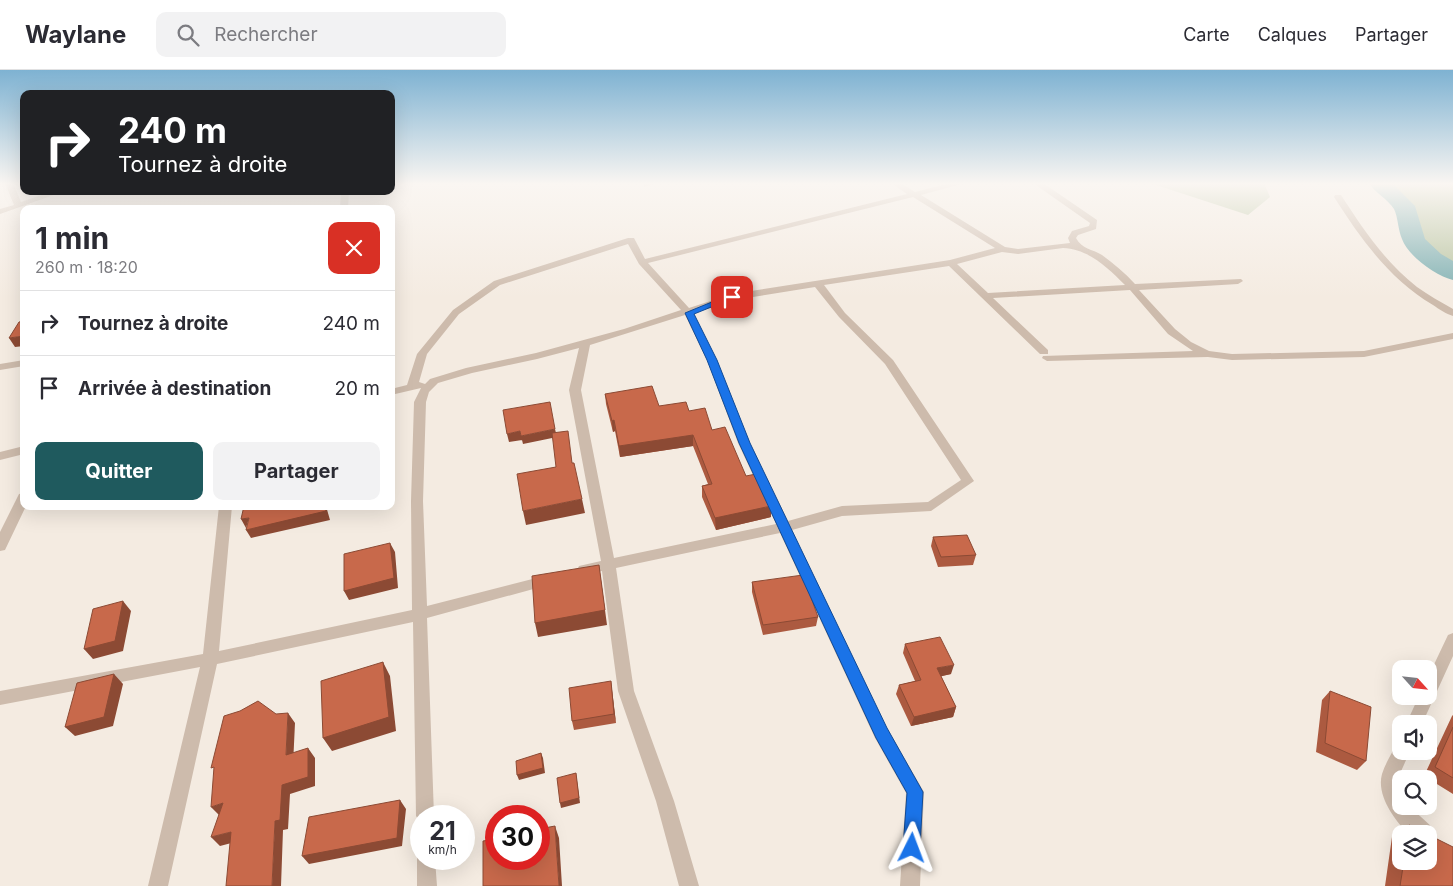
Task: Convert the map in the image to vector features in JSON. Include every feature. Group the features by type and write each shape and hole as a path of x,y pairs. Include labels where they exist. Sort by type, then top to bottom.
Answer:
{"street":[{"path":"642,262 801,221"},
{"path":"956,221 1002,249 1019,252 1066,245 1088,250 1122,274 1184,342 1194,349 1208,354"},
{"path":"1076,246 1072,238 1075,233 1092,226 1093,221"},
{"path":"1354,221 1365,238 1399,276 1414,289 1453,313"},
{"path":"412,387 422,354 456,312 497,282 631,240 642,262 689,313 712,360 744,443 881,733 915,792 910,886"},
{"path":"395,390 470,370 537,356 689,313 732,297 951,263 1002,249"},
{"path":"951,263 1046,355 1208,354 1232,357 1364,354 1453,336"},
{"path":"985,296 1238,281"},
{"path":"0,698 210,659 420,614 608,564 784,527 842,511 931,506 968,481 889,362 842,315 818,284"},
{"path":"586,342 575,390 608,564 626,691 665,800 689,886"},
{"path":"0,367 20,364"},
{"path":"425,805 417,501 420,402 424,391 434,381"},
{"path":"0,456 20,451"},
{"path":"0,546 20,505"},
{"path":"158,886 210,659 226,510"},
{"path":"1438,672 1453,638"},
{"path":"1398,760 1390,777 1394,799 1409,821 1414,825"},
{"path":"426,870 427,886"}],"green space":[{"path":"1408,221 1453,221 1453,272 1432,259 1414,241"}],"building":[{"path":"19,322 20,337 9,338"},
{"path":"652,386 659,406 686,402 689,411 705,408 712,430 725,427 746,476 756,474 771,506 715,518 702,486 712,484 693,435 619,446 614,420 612,421 605,394"},
{"path":"550,402 555,429 521,436 520,431 507,434 503,410"},
{"path":"568,431 572,463 574,463 582,499 523,511 517,474 556,467 552,433"},
{"path":"243,510 326,511 246,530 249,518 241,519"},
{"path":"967,535 976,555 941,557 933,537"},
{"path":"390,543 394,578 344,591 344,554"},
{"path":"599,565 605,610 535,623 532,576"},
{"path":"803,575 818,617 763,625 752,582"},
{"path":"123,601 115,641 84,649 93,609"},
{"path":"940,637 954,665 937,668 956,707 914,717 899,685 921,680 905,644"},
{"path":"383,662 389,717 323,738 321,681"},
{"path":"114,674 104,717 65,727 77,683"},
{"path":"611,681 614,714 572,721 569,688"},
{"path":"1330,691 1371,707 1366,761 1325,743"},
{"path":"258,701 276,714 288,713 286,755 308,748 308,777 282,785 280,820 275,821 272,886 226,886 231,832 211,837 223,803 211,807 214,767 211,768 224,716 240,711"},
{"path":"1453,727 1453,778 1435,767"},
{"path":"541,753 543,768 517,775 516,761"},
{"path":"576,773 579,798 560,803 557,778"},
{"path":"400,800 397,838 302,856 309,817"},
{"path":"555,826 559,886 483,886 483,841 485,841 485,870 550,870 550,827"},
{"path":"1437,839 1453,847 1453,886 1400,886 1403,870 1437,870"}],"waterway":[{"path":"1408,221 1414,241 1432,259 1453,272"}],"route":[{"path":"732,297 689,313 712,360 744,443 881,733 915,792 912,848"}]}
